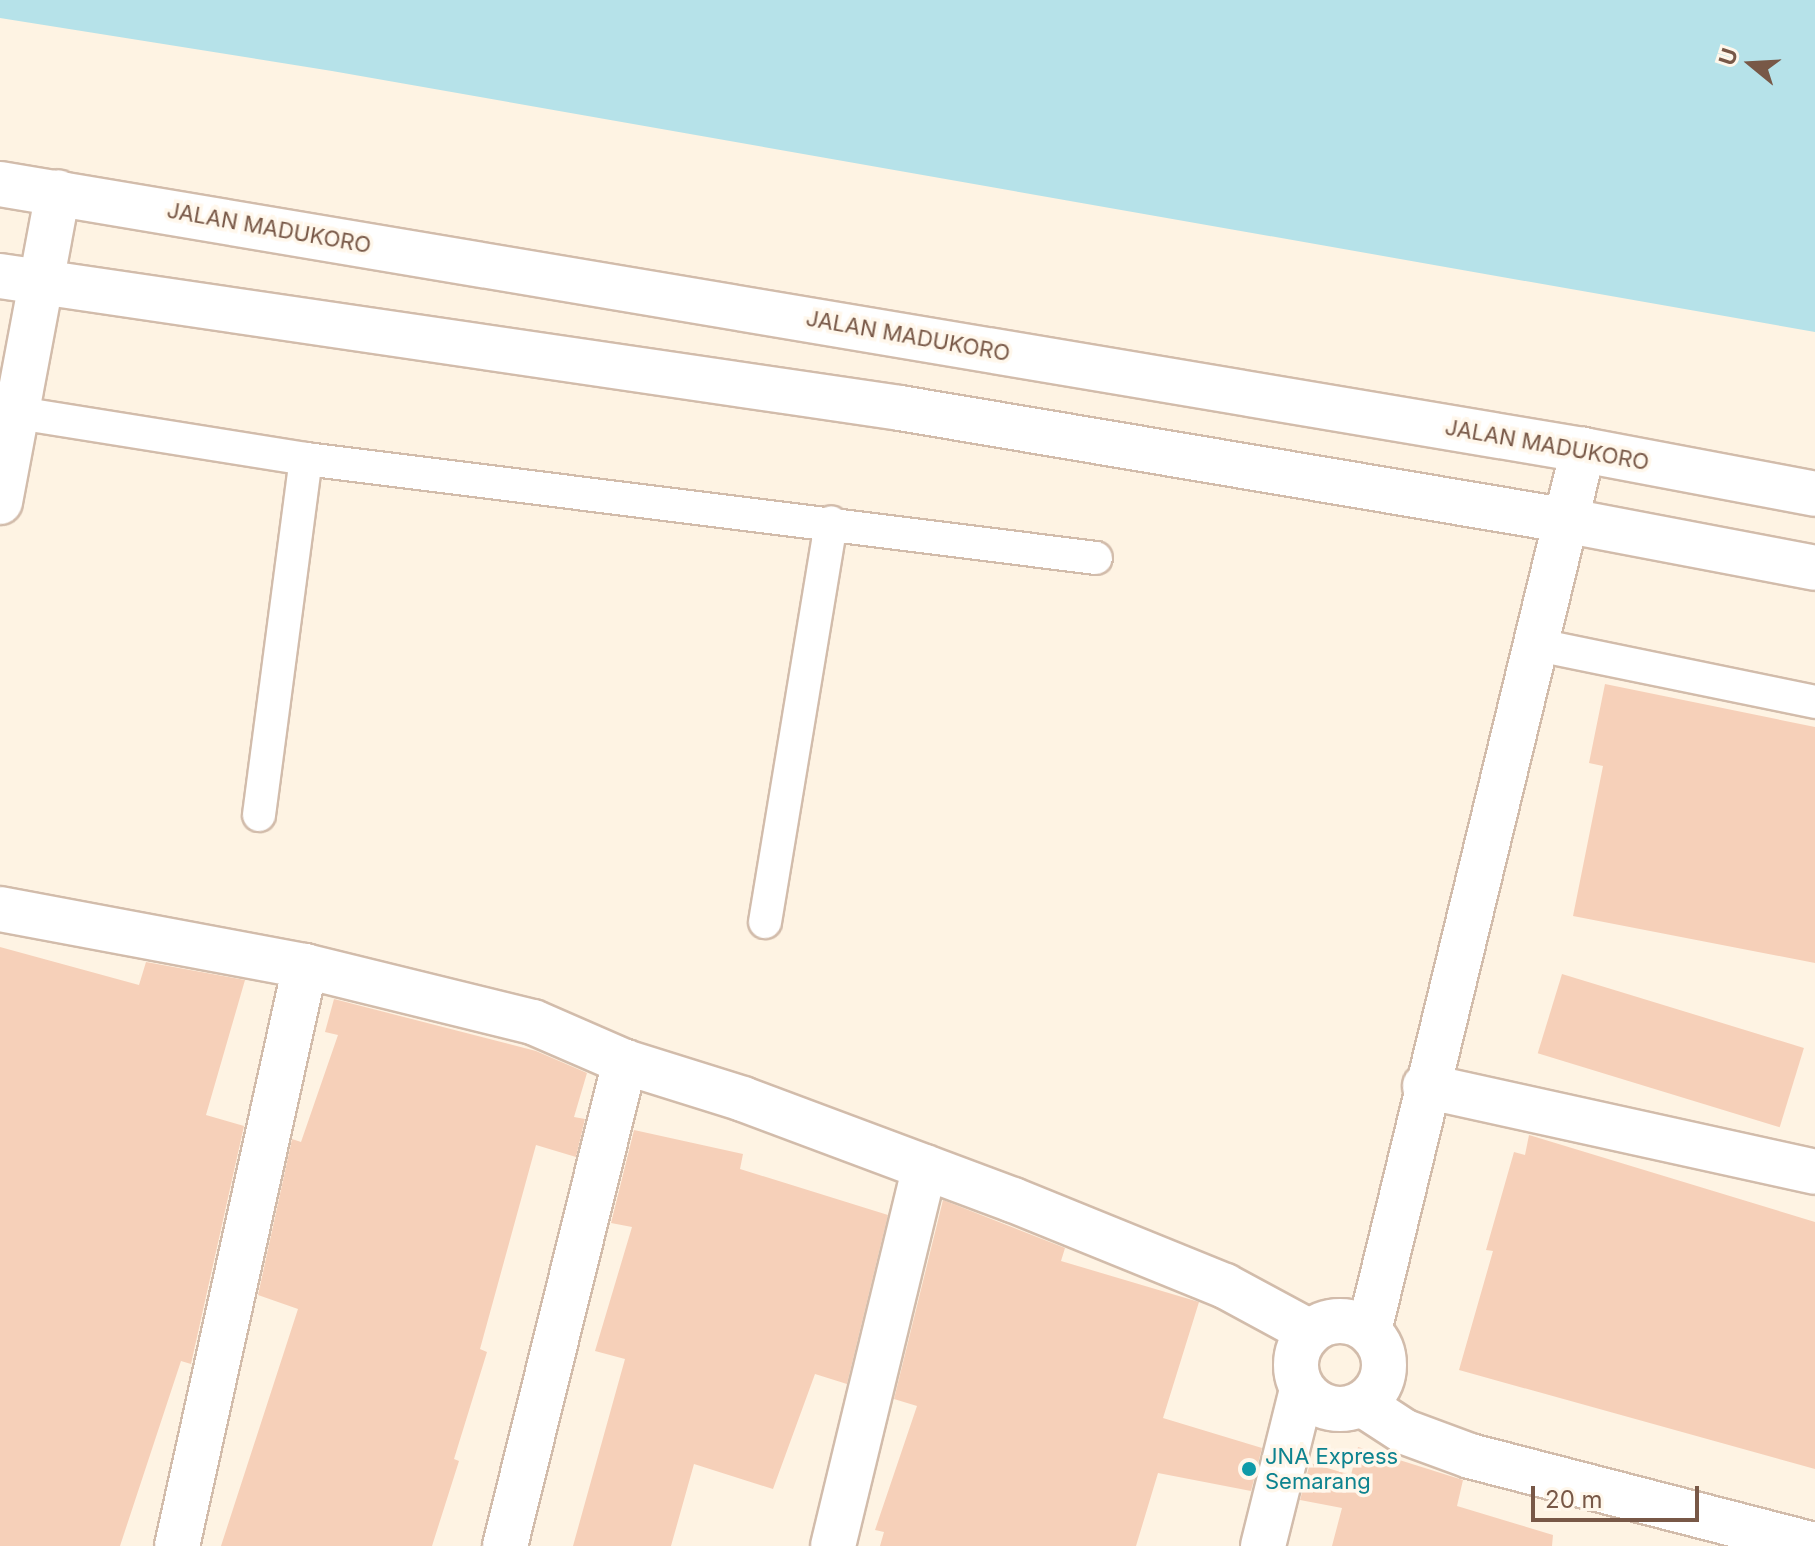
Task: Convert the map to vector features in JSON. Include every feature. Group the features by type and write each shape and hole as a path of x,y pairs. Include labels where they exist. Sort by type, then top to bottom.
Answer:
{"street":[{"name":"JALAN MADUKORO","path":"0,184 1583,450 1815,494"},
{"path":"0,502 20,279 58,192"},
{"path":"20,279 900,408 1569,521 1815,568"},
{"path":"1369,1331 1425,1086 1533,644 1569,521 1583,450"},
{"path":"0,909 305,966 533,1022 625,1062 925,1167 1225,1286 1310,1332"},
{"path":"177,1546 305,966"},
{"path":"505,1546 625,1062"},
{"path":"1425,1086 1815,1172"},
{"path":"833,1546 925,1167"},
{"path":"1263,1546 1302,1390 1297,1359 1310,1332 1339,1320 1369,1331 1381,1347 1385,1368 1378,1389 1362,1404 1330,1408 1302,1390"},
{"path":"1362,1404 1405,1432 1470,1456 1741,1538 1815,1545"}],"lane":[{"path":"9,411 306,459 831,522 1096,558"},
{"path":"259,815 306,459"},
{"path":"765,922 831,522"},
{"path":"1533,644 1815,702"}],"water":[{"path":"0,0 1815,0 1815,332 332,71 0,18"}],"building":[{"path":"1605,684 1815,727 1815,963 1573,916 1603,766 1589,763"},
{"path":"0,947 139,985 146,962 245,980 206,1115 244,1126 191,1364 181,1361 120,1546 0,1546"},
{"path":"1562,974 1804,1048 1780,1127 1538,1053"},
{"path":"334,999 536,1051 587,1073 574,1117 585,1119 576,1157 536,1145 480,1349 487,1352 454,1459 459,1461 432,1546 221,1546 298,1309 258,1295 292,1139 301,1142 338,1035 325,1032"},
{"path":"634,1130 743,1154 740,1169 888,1215 847,1384 815,1374 773,1489 694,1464 671,1546 573,1546 625,1359 595,1351 632,1227 611,1223"},
{"path":"1529,1135 1815,1222 1815,1469 1459,1370 1493,1251 1486,1250 1514,1152 1525,1155"},
{"path":"943,1200 1065,1248 1061,1261 1199,1302 1163,1418 1262,1448 1251,1491 1158,1473 1136,1546 880,1546 884,1532 875,1530 917,1406 894,1399"},
{"path":"1358,1447 1463,1480 1457,1506 1553,1535 1552,1546 1332,1546 1342,1508 1300,1500 1310,1463 1351,1475"}],"place":[{"name":"JNA Express Semarang","path":"1249,1469"}]}
